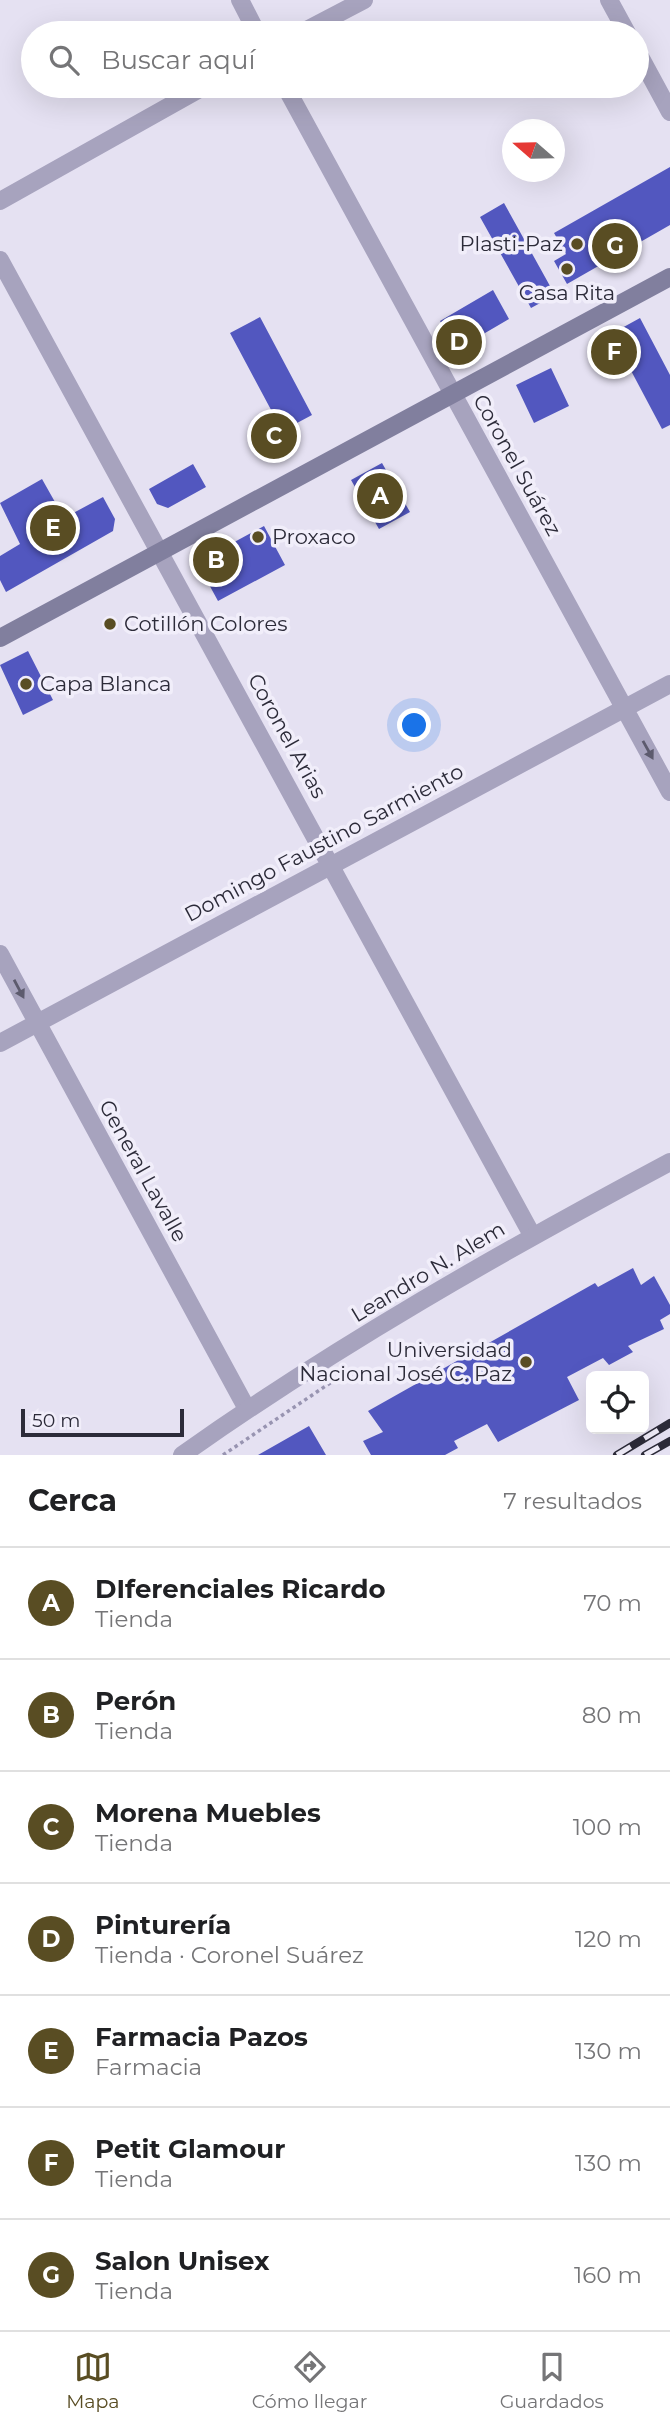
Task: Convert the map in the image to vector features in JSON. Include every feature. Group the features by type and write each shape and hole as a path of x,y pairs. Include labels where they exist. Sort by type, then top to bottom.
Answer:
{"main road":[{"path":"0,638 670,277"}],"street":[{"path":"240,0 251,21"},
{"path":"324,21 364,0"},
{"path":"609,0 620,21"},
{"path":"649,73 670,112"},
{"path":"0,201 184,98"},
{"name":"Coronel Suárez","path":"292,98 670,792"},
{"name":"Coronel Arias","path":"0,260 533,1235"},
{"name":"Domingo Faustino Sarmiento","path":"0,1043 670,684"},
{"name":"General Lavalle","path":"0,954 247,1409"},
{"name":"Leandro N. Alem","path":"181,1455 247,1409 533,1235 670,1162"}],"path":[{"path":"223,1455 356,1366"}],"building":[{"path":"670,167 670,225 567,284 554,261 566,254 554,233"},
{"path":"504,203 555,295 531,308 480,217"},
{"path":"493,290 509,319 456,350 440,321"},
{"path":"260,317 312,415 282,431 288,441 271,450 260,430 277,421 230,333"},
{"path":"640,318 670,375 670,425 662,429 628,365 616,371 600,340"},
{"path":"551,368 569,406 534,423 516,385"},
{"path":"382,463 410,512 379,529 351,480"},
{"path":"193,464 206,487 168,508 157,504 149,489"},
{"path":"42,479 64,518 103,497 115,519 113,531 6,592 0,580 0,556 20,544 0,503"},
{"path":"264,526 285,565 218,601 200,568 203,559"},
{"name":"Capa Blanca","path":"28,651 53,700 23,715 0,665"},
{"name":"Universidad Nacional José C. Paz","path":"633,1268 641,1285 654,1276 670,1305 670,1314 660,1320 664,1329 628,1346 633,1352 609,1365 603,1358 567,1377 579,1400 498,1442 487,1424 454,1441 458,1448 445,1455 371,1455 363,1441 383,1432 368,1411 595,1283 598,1287"},
{"path":"309,1426 326,1455 258,1455"}],"railway":[{"path":"617,1455 670,1423"},
{"path":"645,1455 670,1441"}],"place":[{"name":"Plasti-Paz","path":"577,244"},
{"name":"Salon Unisex","path":"615,246"},
{"name":"Casa Rita","path":"567,269"},
{"name":"Pinturería","path":"459,342"},
{"name":"Petit Glamour","path":"614,352"},
{"name":"Morena Muebles","path":"274,436"},
{"name":"DIferenciales Ricardo","path":"380,496"},
{"name":"Farmacia Pazos","path":"53,528"},
{"name":"Proxaco","path":"258,537"},
{"name":"Perón","path":"216,560"},
{"name":"Cotillón Colores","path":"110,624"},
{"name":"Capa Blanca","path":"26,684"},
{"name":"Universidad Nacional José C. Paz","path":"526,1362"}]}
